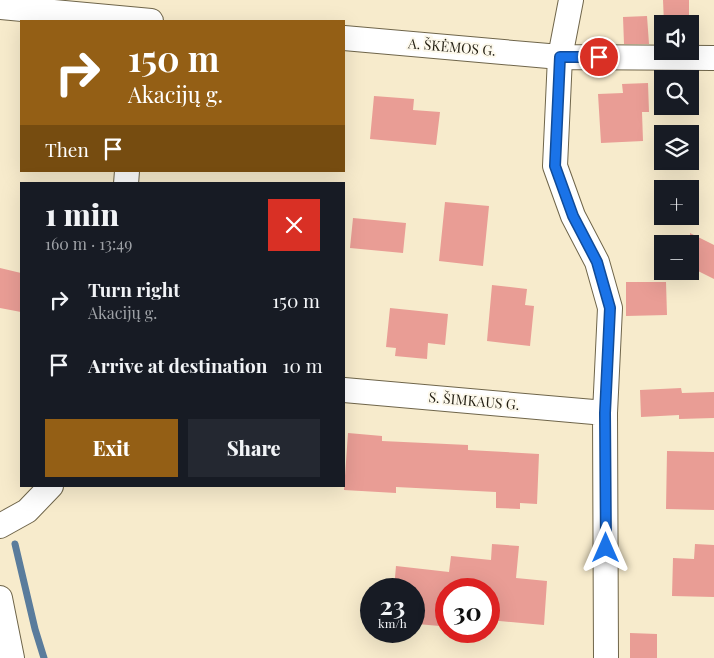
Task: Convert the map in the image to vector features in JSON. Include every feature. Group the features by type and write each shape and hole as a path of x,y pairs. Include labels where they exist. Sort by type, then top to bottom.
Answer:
{"street":[{"path":"571,0 560,57 555,166 573,216 597,262 610,308 605,413 606,658"},
{"path":"0,8 143,16"},
{"name":"A. ŠKĖMOS G.","path":"345,38 560,57 714,58"},
{"name":"S. ŠIMKAUS G.","path":"345,390 605,413"},
{"path":"0,526 27,511 51,487"},
{"path":"0,598 12,658"}],"building":[{"path":"663,0 689,0 689,15 664,15"},
{"path":"647,16 649,44 624,44 623,17"},
{"path":"648,83 649,112 642,112 643,141 601,143 598,94 623,93 622,84"},
{"path":"374,96 414,99 413,110 440,112 436,145 370,139"},
{"path":"445,202 489,206 483,266 439,261"},
{"path":"353,218 406,223 403,253 350,248"},
{"path":"699,238 714,245 714,279 699,272"},
{"path":"0,268 20,273 20,312 0,308"},
{"path":"626,282 666,282 667,315 626,316"},
{"path":"492,285 527,289 525,305 534,306 530,346 487,341"},
{"path":"390,308 448,314 445,345 428,343 427,359 395,356 396,348 386,347"},
{"path":"681,388 682,393 714,392 714,418 679,419 679,415 641,417 640,390"},
{"path":"348,433 382,436 382,441 468,445 468,450 539,454 537,504 520,503 520,509 496,508 496,492 396,487 396,493 344,490"},
{"path":"667,451 714,452 714,510 666,509"},
{"path":"492,544 519,546 516,578 547,581 544,625 500,621 500,578 435,578 435,626 425,625 425,578 395,578 396,566 449,572 451,556 491,560"},
{"path":"695,544 714,545 714,597 672,596 673,558 694,559"},
{"path":"630,633 657,634 657,658 630,658"}],"waterway":[{"path":"15,544 35,629 44,658"}],"route":[{"path":"599,57 560,57 555,166 573,216 597,262 610,308 605,413 606,548"}]}
